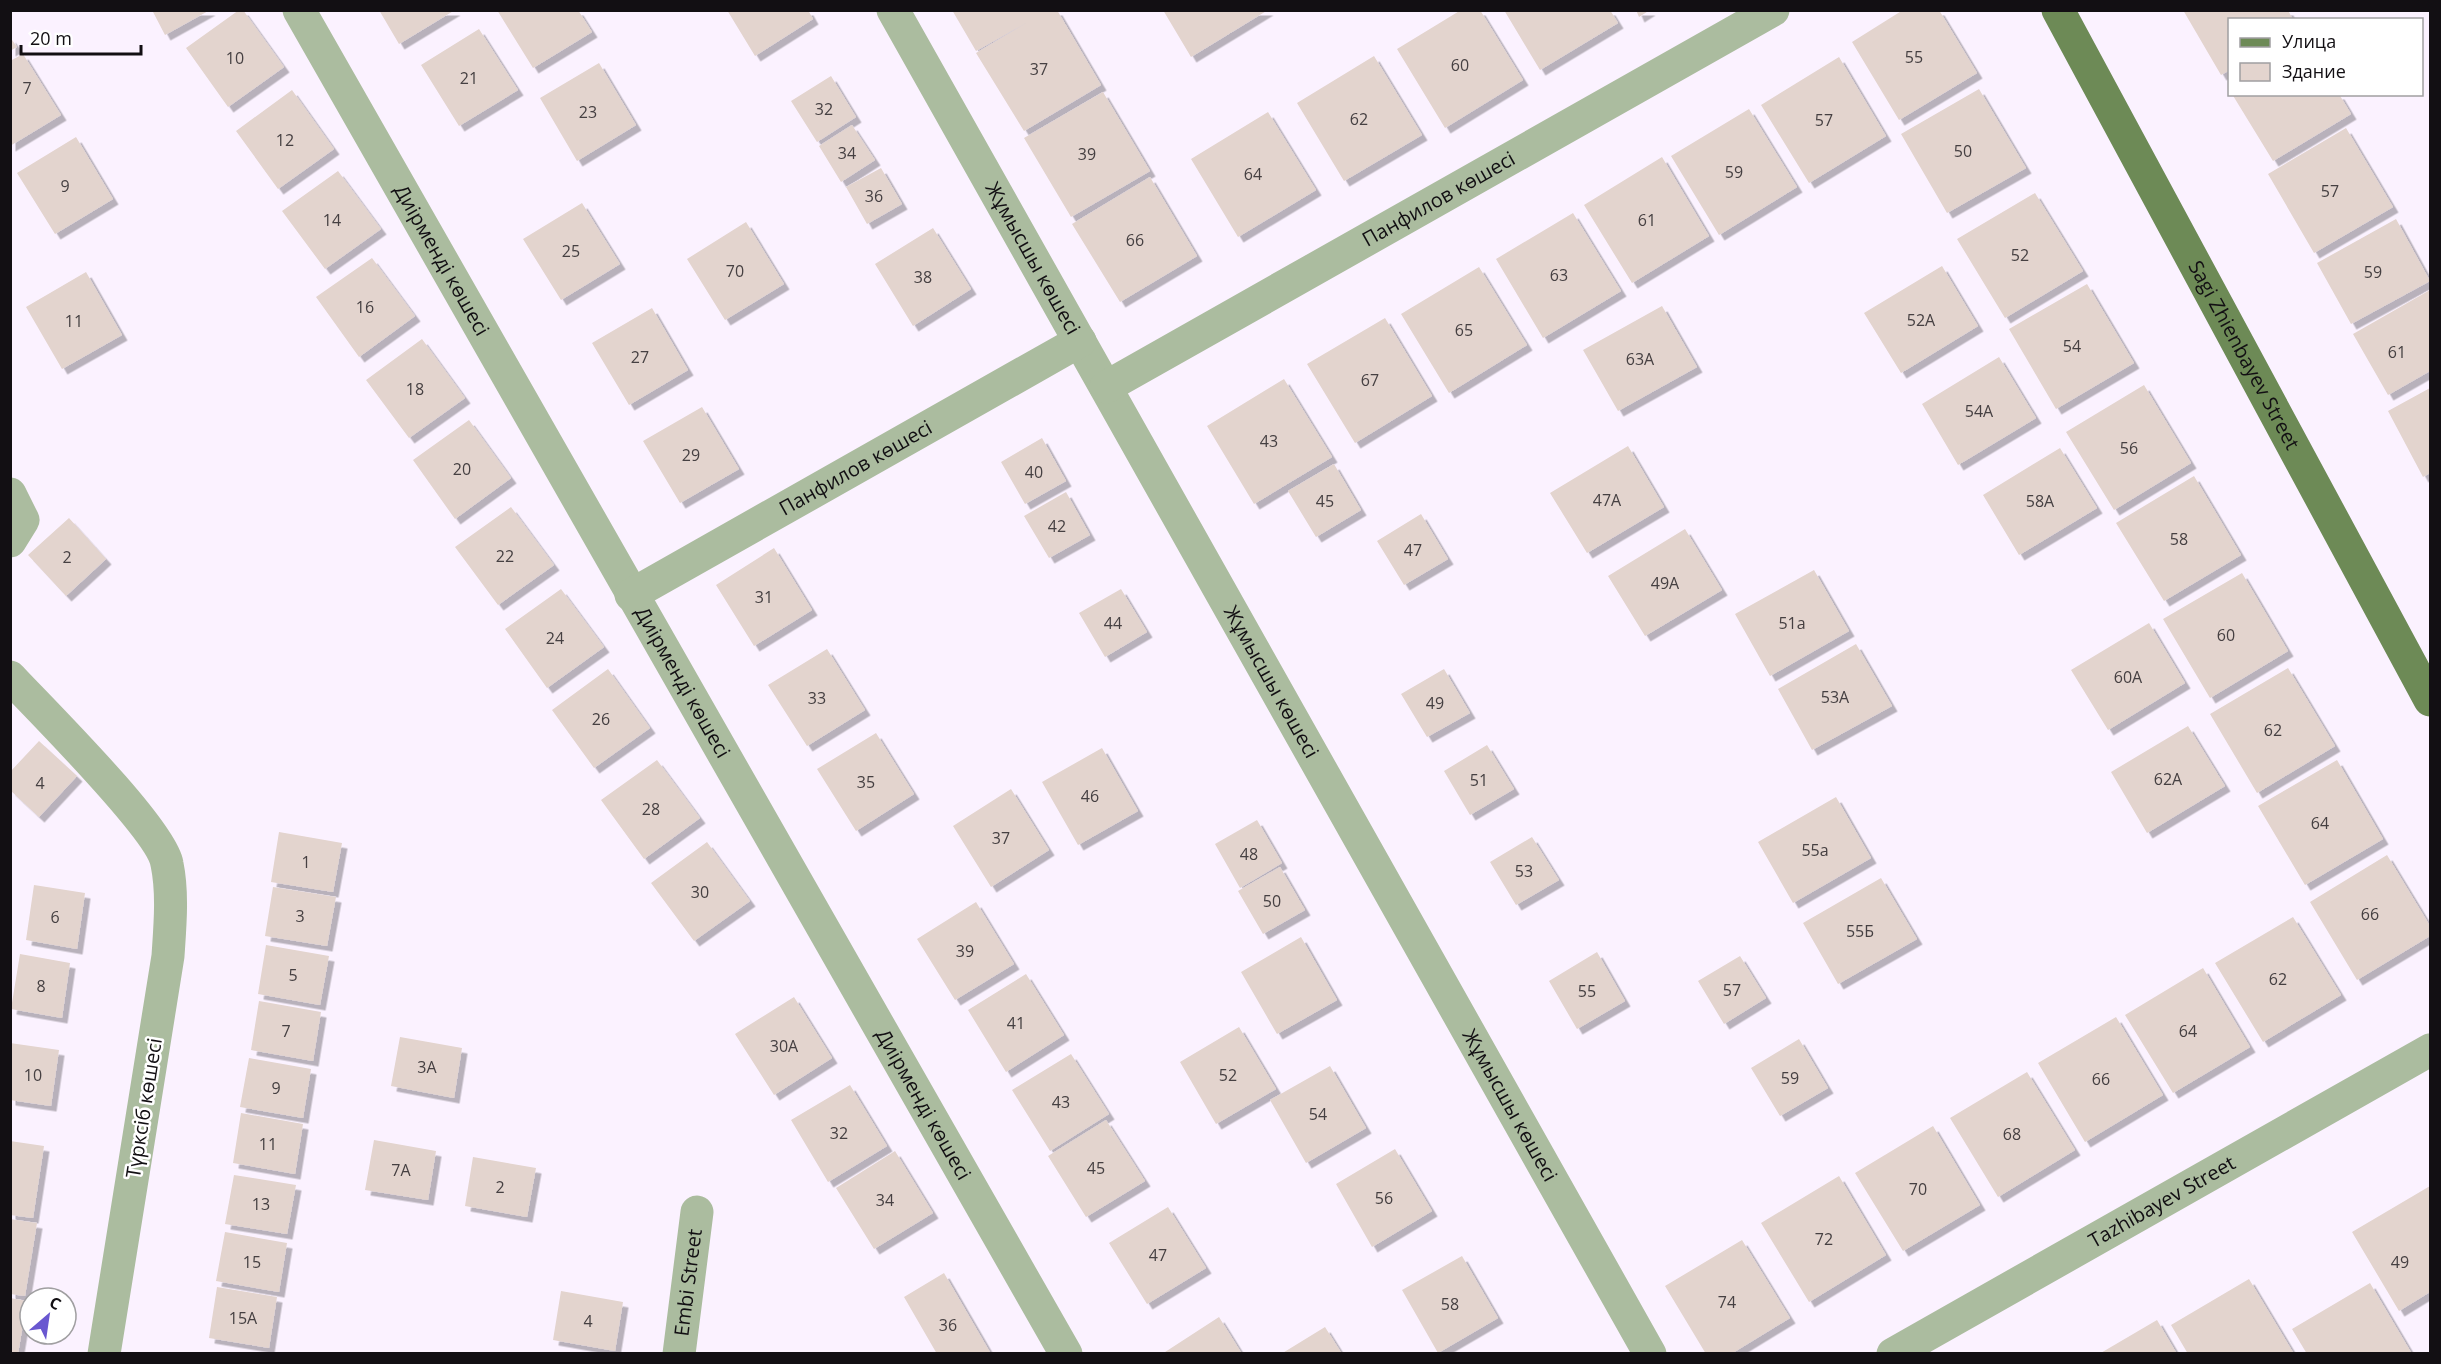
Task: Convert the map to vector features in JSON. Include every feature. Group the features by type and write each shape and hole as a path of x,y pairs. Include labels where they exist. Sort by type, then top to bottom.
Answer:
{"main road":[{"name":"Sagi Zhienbayev Street","path":"2058,10 2430,700"}],"street":[{"name":"Диірменді көшесі","path":"299,10 631,595 1066,1353"},
{"name":"Жұмысшы көшесі","path":"893,10 1650,1353"},
{"name":"Панфилов көшесі","path":"1106,387 1773,10"},
{"name":"Панфилов көшесі","path":"631,595 1080,341"},
{"path":"10,494 23,520 10,541"},
{"name":"Түрксіб көшесі","path":"10,677 143,822 167,861 170,916 168,956 104,1353"},
{"name":"Tazhibayev Street","path":"1893,1353 2430,1050"},
{"name":"Embi Street","path":"679,1353 697,1212"}],"building":[{"path":"152,10 210,10 165,35"},
{"path":"239,10 243,10 284,67 228,107 186,48"},
{"path":"379,10 455,10 399,44"},
{"path":"497,10 578,10 592,32 533,68"},
{"path":"727,10 808,10 813,19 755,56"},
{"path":"952,10 1057,10 1101,85 1024,131 976,53 1028,22 976,51"},
{"path":"1163,10 1268,10 1191,57"},
{"path":"1461,10 1480,10 1523,80 1445,128 1397,49"},
{"path":"1504,10 1610,10 1618,23 1540,70"},
{"path":"1636,10 1650,10 1639,17"},
{"path":"1903,10 1939,10 1977,73 1899,120 1852,42"},
{"path":"2183,10 2288,10 2292,18 2228,18 2228,71 2221,75"},
{"path":"479,29 518,90 459,126 421,65"},
{"path":"10,37 17,47 10,51"},
{"path":"23,54 61,115 10,146 10,61"},
{"path":"1374,56 1422,135 1344,181 1297,103"},
{"path":"1839,57 1886,136 1809,183 1761,105"},
{"path":"599,63 636,125 577,161 540,98"},
{"path":"831,76 856,117 817,142 791,101"},
{"path":"1979,89 2026,168 1947,213 1901,134"},
{"path":"292,90 334,149 278,189 236,131"},
{"path":"1103,92 1150,171 1071,217 1024,138"},
{"path":"2233,96 2340,96 2351,114 2273,161"},
{"path":"1749,109 1797,187 1719,235 1671,156"},
{"path":"1268,112 1316,190 1238,237 1191,159"},
{"path":"852,125 875,160 841,182 819,146"},
{"path":"2346,128 2393,207 2314,253 2268,174"},
{"path":"76,137 113,199 55,234 17,173"},
{"path":"1662,157 1709,236 1632,283 1584,205"},
{"path":"881,168 902,204 867,224 846,187"},
{"path":"338,171 381,229 325,269 282,211"},
{"path":"1150,177 1197,256 1120,302 1072,224"},
{"path":"2035,193 2083,271 2005,318 1957,239"},
{"path":"582,203 620,264 561,300 523,239"},
{"path":"1573,213 1621,291 1543,338 1496,259"},
{"path":"2396,219 2430,281 2351,324 2317,263"},
{"path":"746,222 784,284 725,320 687,259"},
{"path":"933,228 971,289 913,326 875,264"},
{"path":"372,258 415,316 359,357 316,297"},
{"path":"1942,266 1978,326 1901,373 1864,313"},
{"path":"1479,267 1527,345 1449,393 1401,314"},
{"path":"86,272 122,335 62,369 26,307"},
{"path":"2087,284 2134,363 2056,409 2009,329"},
{"path":"2430,290 2430,371 2388,395 2353,334"},
{"path":"1662,306 1697,367 1618,411 1583,350"},
{"path":"652,308 688,370 629,405 592,343"},
{"path":"1385,318 1432,396 1355,443 1307,364"},
{"path":"422,339 465,398 409,438 366,380"},
{"path":"1999,357 2036,418 1958,465 1922,404"},
{"path":"1284,379 1332,457 1254,504 1207,426"},
{"path":"2144,385 2191,463 2114,510 2066,432"},
{"path":"2430,388 2430,473 2423,477 2388,411"},
{"path":"702,407 739,469 680,503 643,441"},
{"path":"469,420 511,478 455,519 413,460"},
{"path":"1042,438 1066,481 1025,504 1001,462"},
{"path":"1628,446 1664,507 1587,553 1550,493"},
{"path":"2060,448 2097,508 2019,555 1983,495"},
{"path":"1334,464 1361,510 1316,537 1288,491"},
{"path":"2194,476 2241,555 2164,601 2116,523"},
{"path":"1066,492 1090,535 1049,558 1024,516"},
{"path":"511,507 554,565 498,605 455,547"},
{"path":"1421,514 1448,559 1404,585 1377,541"},
{"path":"69,518 106,559 66,596 28,555"},
{"path":"1685,529 1722,590 1645,636 1608,576"},
{"path":"774,548 812,610 754,646 716,585"},
{"path":"1814,570 1849,631 1770,676 1735,614"},
{"path":"2242,573 2288,651 2210,698 2163,619"},
{"path":"561,589 604,647 547,688 505,629"},
{"path":"1121,589 1147,632 1105,657 1079,613"},
{"path":"2149,623 2185,683 2108,730 2071,670"},
{"path":"1856,644 1892,706 1812,750 1778,689"},
{"path":"827,649 865,710 807,746 768,685"},
{"path":"2288,668 2335,746 2257,793 2210,714"},
{"path":"608,669 650,728 594,768 552,710"},
{"path":"1444,669 1470,713 1427,737 1401,694"},
{"path":"2188,726 2225,786 2147,833 2111,772"},
{"path":"876,733 914,794 856,831 817,769"},
{"path":"39,741 77,776 39,817 10,790 10,772"},
{"path":"1487,745 1514,789 1470,815 1444,771"},
{"path":"1102,748 1138,811 1078,845 1042,782"},
{"path":"657,760 700,818 644,859 601,800"},
{"path":"2337,760 2383,839 2305,885 2258,806"},
{"path":"1011,789 1049,850 991,887 953,826"},
{"path":"1836,797 1871,858 1793,903 1758,842"},
{"path":"1257,820 1282,863 1240,888 1215,844"},
{"path":"279,832 342,843 333,892 271,882"},
{"path":"1532,837 1559,880 1516,905 1490,862"},
{"path":"707,842 750,901 694,941 651,883"},
{"path":"2387,855 2430,926 2430,936 2357,980 2310,902"},
{"path":"1280,867 1305,910 1263,934 1238,891"},
{"path":"1881,878 1917,939 1838,984 1803,923"},
{"path":"34,885 85,893 77,949 26,940"},
{"path":"273,887 336,897 327,946 265,936"},
{"path":"976,902 1014,964 955,1000 917,939"},
{"path":"2293,917 2341,995 2263,1042 2215,963"},
{"path":"1301,937 1337,1000 1277,1034 1241,972"},
{"path":"266,945 329,956 320,1005 258,994"},
{"path":"1597,952 1625,1001 1577,1029 1549,981"},
{"path":"20,954 70,963 62,1018 11,1009"},
{"path":"1740,956 1766,998 1724,1024 1698,981"},
{"path":"2203,968 2250,1047 2173,1093 2125,1015"},
{"path":"1026,974 1064,1035 1006,1072 968,1010"},
{"path":"794,997 832,1058 774,1095 735,1034"},
{"path":"259,1001 321,1012 313,1061 251,1050"},
{"path":"2116,1017 2163,1095 2085,1142 2038,1063"},
{"path":"1239,1027 1276,1089 1216,1124 1180,1062"},
{"path":"400,1037 462,1048 454,1098 391,1086"},
{"path":"1799,1039 1828,1088 1780,1116 1751,1068"},
{"path":"10,1043 59,1050 51,1106 10,1100"},
{"path":"1071,1054 1109,1114 1050,1151 1012,1090"},
{"path":"249,1058 311,1069 303,1118 240,1107"},
{"path":"1330,1066 1366,1128 1306,1163 1270,1100"},
{"path":"2027,1072 2075,1150 1998,1197 1950,1118"},
{"path":"850,1085 887,1146 828,1182 791,1120"},
{"path":"241,1113 303,1124 295,1174 233,1163"},
{"path":"1106,1120 1145,1181 1086,1217 1048,1156"},
{"path":"1933,1126 1980,1205 1903,1251 1855,1173"},
{"path":"374,1140 436,1151 428,1200 365,1190"},
{"path":"10,1141 44,1146 33,1218 10,1215"},
{"path":"1395,1149 1432,1211 1372,1247 1336,1184"},
{"path":"895,1151 933,1213 874,1249 836,1188"},
{"path":"473,1157 536,1168 527,1217 465,1206"},
{"path":"234,1175 296,1185 287,1234 225,1224"},
{"path":"1839,1176 1886,1255 1809,1302 1761,1223"},
{"path":"2430,1186 2430,1292 2399,1311 2352,1232"},
{"path":"1168,1207 1206,1268 1147,1304 1109,1243"},
{"path":"10,1219 37,1223 27,1286 18,1286 18,1295 10,1294"},
{"path":"225,1232 287,1243 279,1292 216,1281"},
{"path":"1742,1240 1790,1318 1731,1354 1706,1354 1665,1286"},
{"path":"1462,1256 1498,1318 1438,1353 1402,1290"},
{"path":"944,1273 991,1354 937,1354 904,1297"},
{"path":"2249,1279 2294,1354 2188,1354 2171,1325"},
{"path":"2370,1283 2412,1354 2307,1354 2292,1329"},
{"path":"217,1287 277,1297 269,1348 209,1338"},
{"path":"561,1291 623,1302 615,1351 553,1340"},
{"path":"10,1298 18,1299 19,1346 18,1354 10,1354"},
{"path":"1219,1317 1242,1354 1162,1354"},
{"path":"2157,1320 2177,1354 2099,1354"},
{"path":"1325,1327 1342,1354 1281,1354"}]}
